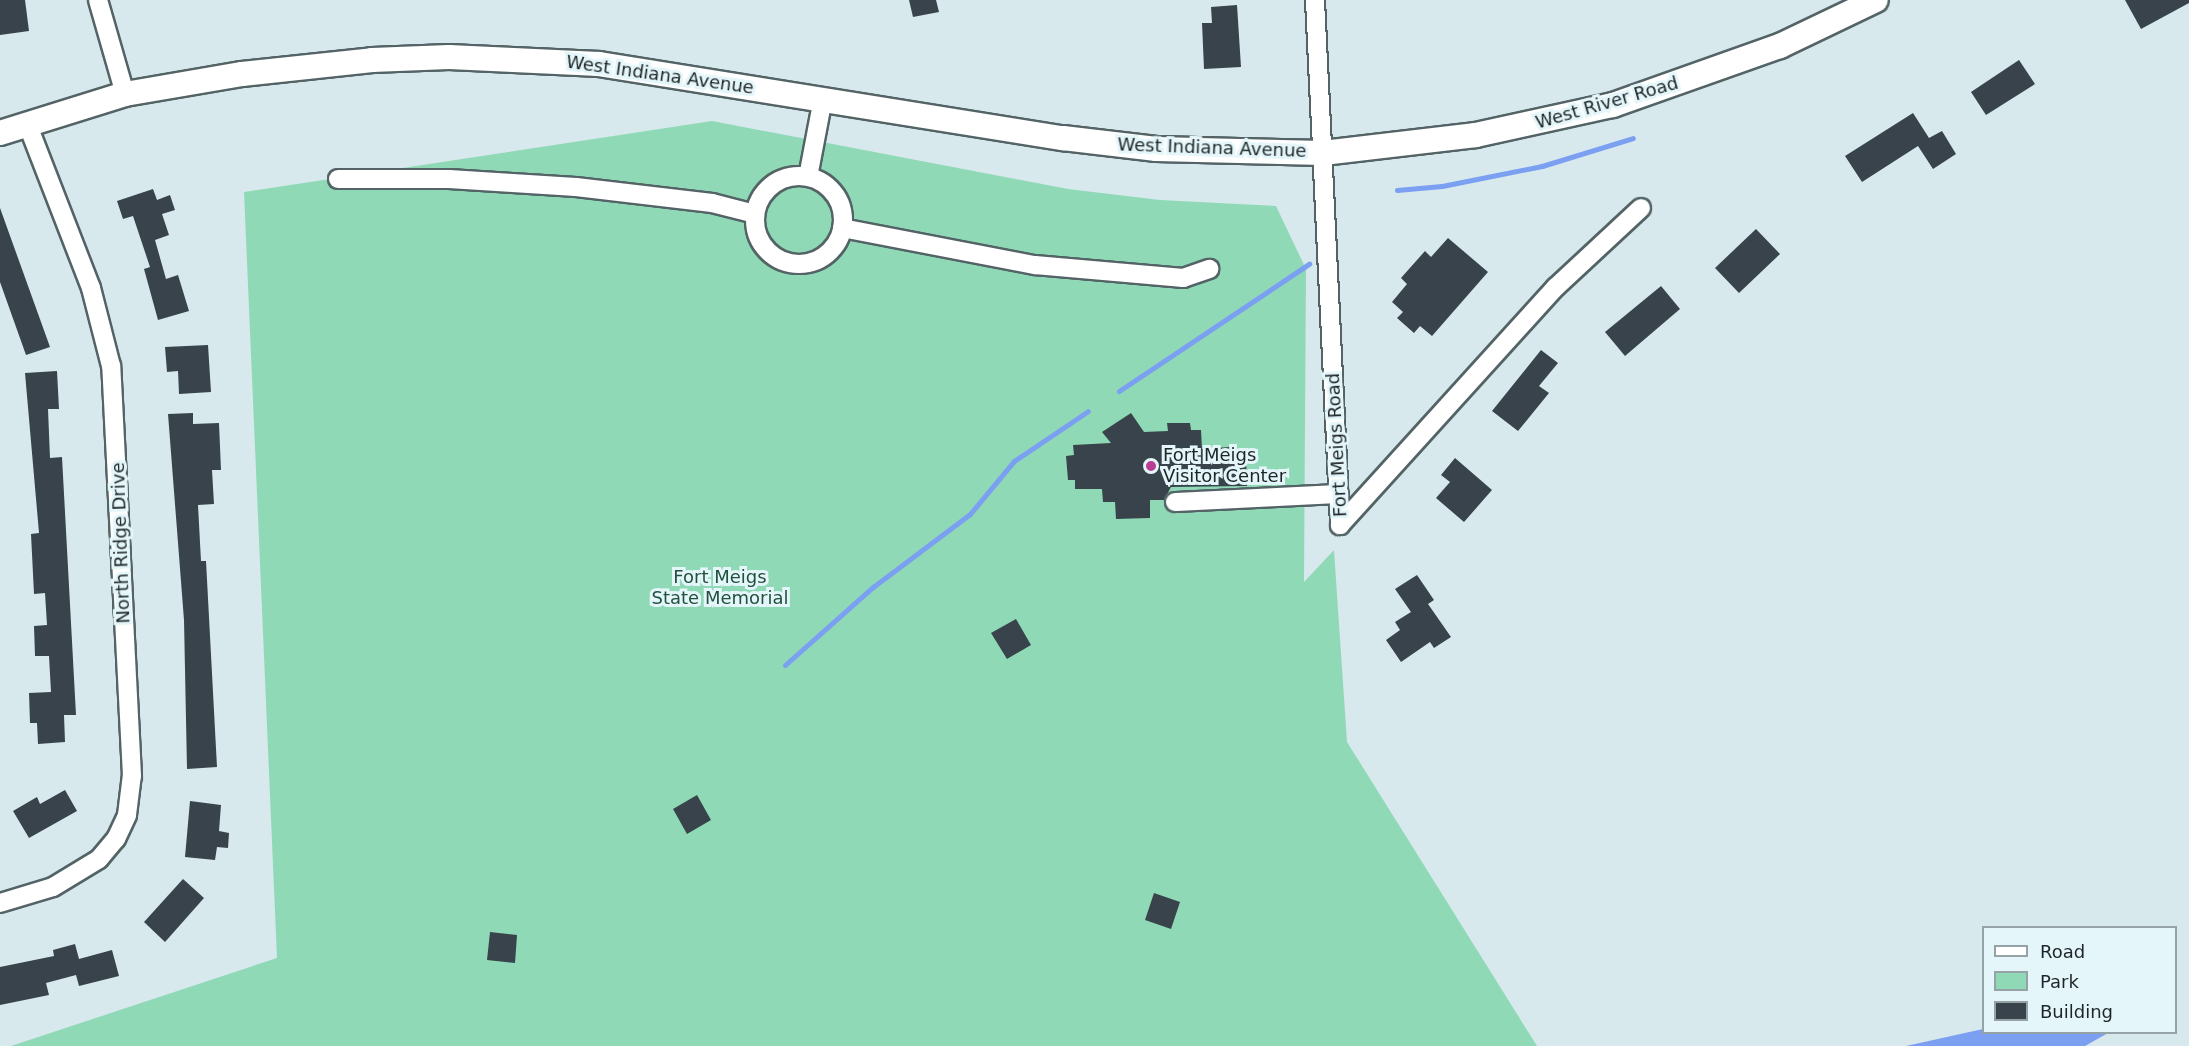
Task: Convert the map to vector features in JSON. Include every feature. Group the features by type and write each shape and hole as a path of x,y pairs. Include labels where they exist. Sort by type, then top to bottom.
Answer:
{"main road":[{"name":"West River Road","path":"1323,153 1476,135 1613,105 1780,46 1876,0"},
{"name":"West Indiana Avenue","path":"0,133 125,94 252,73 372,60 449,57 598,64 1063,138 1156,150 1323,153"}],"street":[{"path":"98,0 125,94"},
{"name":"Fort Meigs Road","path":"1315,0 1340,525 1556,287 1641,208"},
{"path":"808,177 823,98"},
{"name":"North Ridge Drive","path":"0,903 52,887 99,860 122,827 131,784 111,366 91,288 27,123"},
{"path":"808,177 825,185 838,201 842,228 829,252 812,261 792,263 768,251 755,228 755,214 763,195 778,181 808,177"},
{"path":"338,179 449,179 576,187 712,203 755,214"},
{"path":"842,228 1035,265 1183,278 1209,268"},
{"path":"1175,502 1222,493 1339,494"}],"green space":[{"name":"Fort Meigs State Memorial","path":"712,121 1068,189 1160,200 1276,206 1306,269 1304,582 1334,550 1347,742 1537,1046 11,1046 277,958 244,192"}],"water":[{"path":"1982,1029 1982,1034 2106,1034 2085,1046 1906,1046"}],"building":[{"path":"0,0 25,0 29,31 0,35"},
{"path":"909,0 936,0 939,12 913,17"},
{"path":"2125,0 2189,0 2189,3 2141,29"},
{"path":"1237,5 1241,67 1204,69 1202,23 1212,23 1211,7"},
{"path":"2019,60 2035,84 1986,115 1971,92"},
{"path":"1913,113 1929,138 1942,131 1956,154 1933,169 1918,146 1862,182 1845,156"},
{"path":"153,189 157,200 170,195 175,210 162,214 169,235 155,240 166,279 178,275 189,311 158,320 144,269 150,267 133,216 123,219 117,201"},
{"path":"0,208 50,347 26,355 0,282"},
{"path":"1756,229 1780,254 1739,293 1715,268"},
{"path":"1448,238 1488,272 1432,336 1420,326 1414,333 1397,318 1403,312 1392,302 1407,284 1401,278 1425,251 1431,257"},
{"path":"1661,286 1680,309 1625,356 1605,332"},
{"path":"208,345 211,392 179,394 178,371 167,372 165,347"},
{"path":"1541,350 1558,363 1539,386 1549,393 1518,431 1492,411"},
{"path":"57,371 59,409 48,409 50,458 62,457 76,715 64,715 65,742 38,744 37,723 30,723 29,693 51,692 49,656 35,656 34,626 47,625 45,593 34,594 31,534 39,533 25,373"},
{"path":"193,413 193,424 219,423 221,470 212,470 214,504 198,505 201,561 206,561 217,767 187,769 184,620 168,414"},
{"name":"Fort Meigs Visitor Center","path":"1131,413 1144,432 1168,431 1167,423 1190,423 1191,430 1201,430 1202,449 1230,447 1231,458 1246,458 1247,486 1171,487 1164,500 1150,500 1150,518 1116,519 1115,502 1103,502 1102,489 1075,489 1075,480 1068,480 1066,456 1074,455 1073,445 1111,443 1102,432"},
{"path":"1455,458 1492,490 1464,522 1436,498 1450,482 1441,475"},
{"path":"1417,575 1434,600 1428,604 1451,637 1434,648 1430,642 1401,662 1386,640 1400,630 1395,622 1411,612 1395,589"},
{"path":"1016,619 1031,645 1007,659 991,633"},
{"path":"65,790 77,811 29,838 13,811 37,797 40,804"},
{"path":"697,795 711,820 687,834 673,809"},
{"path":"190,801 221,805 219,831 229,833 228,848 217,847 215,860 185,857"},
{"path":"183,879 204,898 165,942 144,922"},
{"path":"1154,893 1180,902 1171,929 1145,920"},
{"path":"490,932 517,935 515,963 487,960"},
{"path":"75,944 79,959 112,950 119,976 79,986 76,975 46,983 49,995 0,1005 0,967 54,956 53,950"}],"waterway":[{"path":"1397,190 1442,186 1542,166 1633,138"},
{"path":"1119,391 1309,264"},
{"path":"785,665 873,587 970,514 1014,461 1088,411"}],"place":[{"name":"Fort Meigs Visitor Center","path":"1151,466"}]}
